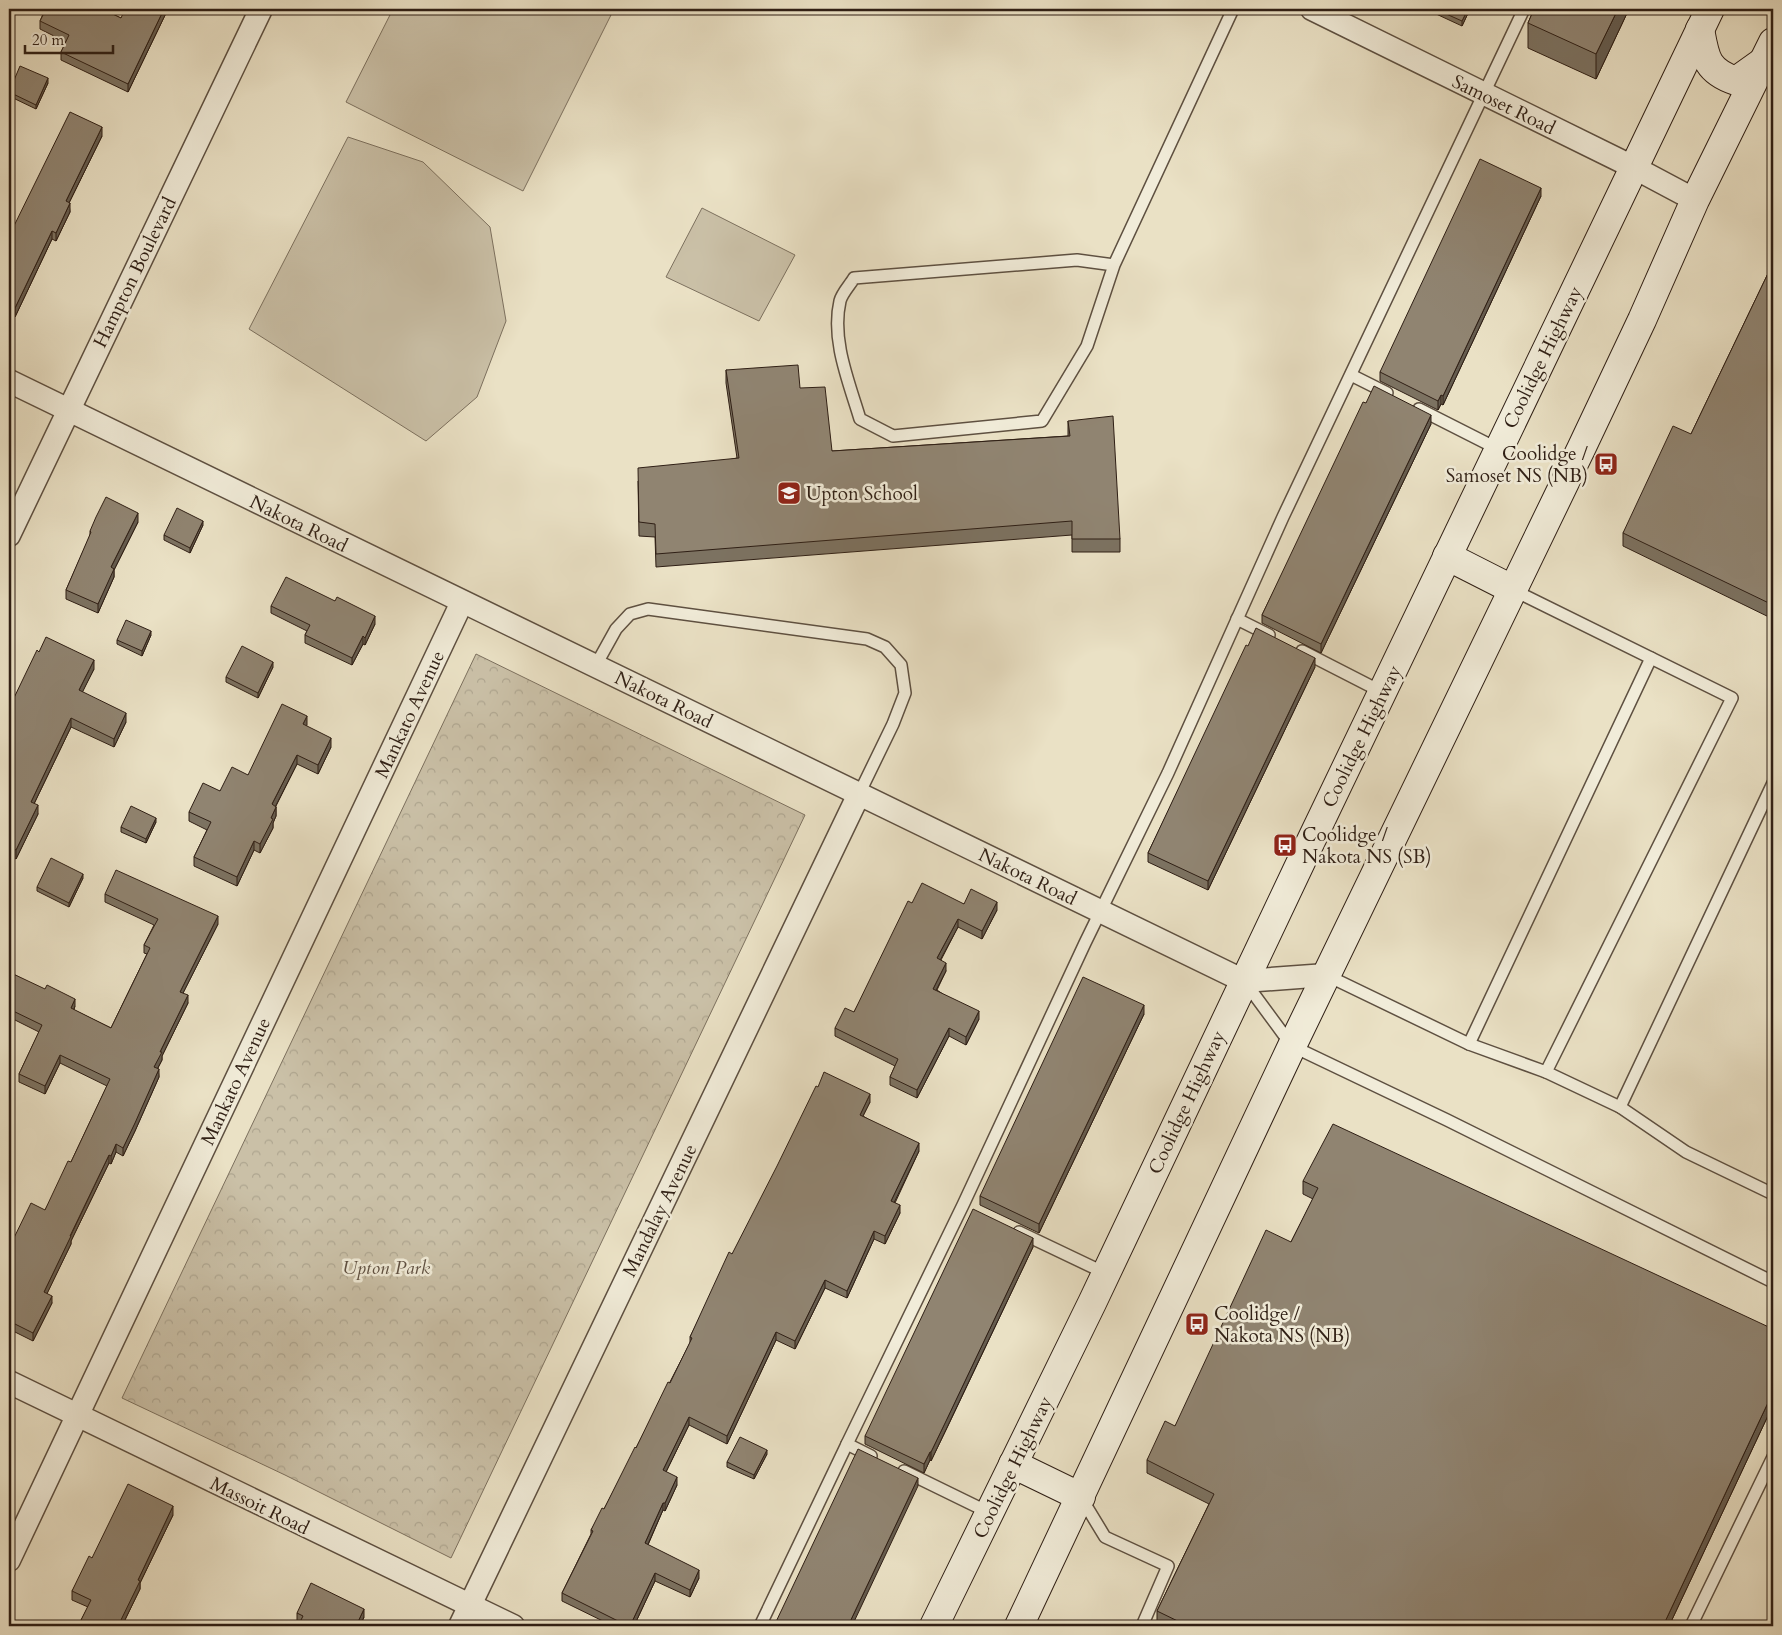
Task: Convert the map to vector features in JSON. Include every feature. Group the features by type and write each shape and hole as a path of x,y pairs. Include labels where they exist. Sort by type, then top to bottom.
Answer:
{"main road":[{"path":"1705,19 1705,56 1709,64 1723,77 1736,81 1769,58"},
{"name":"Coolidge Highway","path":"934,1626 1705,19"},
{"path":"1019,1626 1292,1046 1581,449 1642,320 1695,200 1769,58"},
{"path":"1447,556 1512,589"},
{"path":"1013,1464 1081,1497"}],"street":[{"name":"Hampton Boulevard","path":"9,535 261,9"},
{"name":"Samoset Road","path":"1312,9 1633,167 1695,200"},
{"name":"Nakota Road","path":"9,380 1244,981"},
{"name":"Mankato Avenue","path":"9,1560 462,602"},
{"name":"Mandalay Avenue","path":"460,1626 859,794"},
{"path":"1244,981 1326,975"},
{"name":"Massoit Road","path":"9,1382 513,1626"}],"lane":[{"path":"1114,265 1077,260 854,278 840,300 838,328 842,359 860,419 893,436 1042,421 1087,346 1114,265 1233,9"},
{"path":"760,1626 847,1444 968,1207 1081,952 1168,773 1283,518 1524,9"},
{"path":"1350,375 1395,397"},
{"path":"1412,406 1498,449"},
{"path":"1512,589 1732,698 1546,1072"},
{"path":"596,665 616,629 630,614 648,609 868,639 885,647 901,665 905,694 893,724 859,794"},
{"path":"1237,619 1382,692"},
{"path":"1469,1044 1651,658"},
{"path":"1620,1107 1773,783"},
{"path":"1326,975 1469,1044 1546,1072 1620,1107 1686,1152 1773,1194"},
{"path":"1244,981 1292,1046 1447,1120 1773,1282"},
{"path":"1006,1226 1105,1273"},
{"path":"847,1444 880,1460"},
{"path":"1691,1626 1773,1457"},
{"path":"897,1468 990,1512"},
{"path":"1081,1497 1105,1536 1168,1566 1142,1626"}],"green space":[{"path":"393,9 614,9 523,191 346,102"},
{"path":"348,137 423,162 490,227 506,321 477,397 426,441 249,329"},
{"path":"702,208 795,255 759,321 666,277"},
{"name":"Upton Park","path":"476,654 805,815 451,1558 285,1475 122,1398"}],"building":[{"path":"46,9 102,9 121,18 125,9 164,9 128,84 61,52 69,35 40,21"},
{"path":"1435,9 1468,9 1462,21"},
{"path":"1534,9 1618,9 1596,54 1528,23"},
{"path":"20,66 48,78 36,105 9,92"},
{"path":"70,112 102,127 66,201 70,203 56,233 52,231 15,308 9,305 9,236"},
{"path":"1480,159 1541,188 1443,396 1441,395 1438,401 1380,372"},
{"path":"1773,263 1773,605 1623,533 1673,426 1691,434"},
{"path":"798,365 800,388 825,387 832,451 1070,436 1068,421 1113,416 1120,539 1072,539 1072,521 656,554 655,524 639,522 638,468 739,458 726,370"},
{"path":"1374,386 1431,415 1321,644 1262,615 1363,402 1366,403"},
{"path":"106,497 138,513 111,567 114,569 98,604 66,590"},
{"path":"177,508 203,521 190,548 164,535"},
{"path":"286,577 335,601 337,597 375,616 365,638 363,636 352,658 305,635 310,625 271,606"},
{"path":"126,620 151,631 142,651 117,640"},
{"path":"1256,628 1315,658 1208,881 1148,853 1246,645 1248,646"},
{"path":"46,637 94,660 79,690 126,713 114,739 71,718 31,802 38,805 16,850 9,846 9,758 12,753 9,751 9,703 11,704 37,650 39,652"},
{"path":"242,646 273,662 258,693 226,677"},
{"path":"282,704 307,716 303,724 331,738 318,765 297,755 272,804 276,807 271,818 273,819 260,844 254,841 237,877 194,857 211,822 189,812 203,783 220,791 232,767 248,775"},
{"path":"131,806 156,818 146,839 121,827"},
{"path":"51,858 83,874 69,903 37,887"},
{"path":"116,870 218,916 180,992 188,995 154,1067 159,1069 123,1148 116,1144 111,1156 109,1155 70,1236 44,1292 52,1296 33,1333 9,1321 9,1248 31,1203 45,1210 68,1161 71,1162 110,1079 60,1055 45,1086 19,1074 42,1025 9,1009 9,972 45,989 47,985 75,999 71,1008 111,1028 150,948 144,945 158,919 105,894"},
{"path":"922,883 964,904 971,889 997,902 982,931 958,919 937,958 946,963 933,989 979,1011 966,1037 949,1028 917,1090 890,1077 898,1059 835,1028 845,1008 854,1012 908,901 912,903"},
{"path":"1083,977 1144,1005 1039,1224 980,1196"},
{"path":"824,1072 870,1094 860,1115 919,1143 891,1201 900,1205 885,1236 874,1231 847,1291 825,1280 795,1341 776,1332 727,1436 689,1417 663,1470 677,1477 645,1543 699,1570 690,1590 655,1573 630,1626 628,1626 562,1593 593,1531 591,1530 602,1508 604,1509 636,1448 668,1382 670,1383 692,1338 690,1337 729,1252 732,1254"},
{"path":"1333,1124 1773,1329 1773,1392 1663,1626 1188,1626 1157,1611 1214,1494 1147,1460 1165,1421 1175,1426 1266,1230 1291,1242 1318,1188 1303,1181"},
{"path":"973,1209 1033,1238 924,1464 865,1436"},
{"path":"740,1437 767,1450 754,1475 727,1462"},
{"path":"858,1449 918,1478 848,1626 774,1626"},
{"path":"128,1484 173,1506 118,1626 78,1626 91,1600 72,1591 89,1556 92,1558"},
{"path":"311,1583 364,1609 356,1626 298,1626 303,1616 297,1613"}],"place":[{"name":"Coolidge / Samoset NS (NB)","path":"1606,464"},
{"name":"Upton School","path":"789,493"},
{"name":"Coolidge / Nakota NS (SB)","path":"1285,845"},
{"name":"Coolidge / Nakota NS (NB)","path":"1197,1324"}]}
